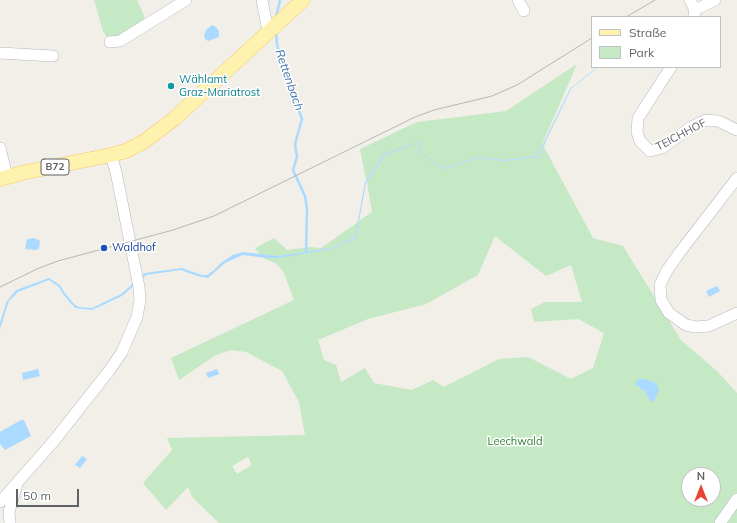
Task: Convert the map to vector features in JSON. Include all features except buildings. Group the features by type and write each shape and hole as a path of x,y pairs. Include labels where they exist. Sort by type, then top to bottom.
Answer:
{"main road":[{"name":"B72","path":"3,178 111,155 126,151 139,145 165,127 303,0"}],"street":[{"path":"110,42 120,41 186,0"},
{"path":"262,0 267,26 276,25"},
{"path":"518,0 524,11"},
{"path":"693,8 715,0"},
{"path":"0,53 53,56"},
{"name":"TEICHHOF","path":"670,68 638,118 637,132 640,141 650,151 662,148 691,127 706,120 718,121 737,130"},
{"path":"0,148 3,178"},
{"path":"0,502 58,436 122,352 137,317 140,300 139,287 116,172 111,155"},
{"path":"737,178 680,252 666,272 660,285 661,300 669,314 686,325 696,327 709,326 737,312"},
{"path":"10,523 9,512 18,482"},
{"path":"720,523 737,499"}],"green space":[{"path":"94,0 137,0 145,18 110,42 103,31"},
{"name":"Leechwald","path":"577,64 537,156 506,160 477,157 445,168 426,157 445,169 477,158 506,161 538,157 547,139 544,147 593,238 623,246 681,340 717,371 737,393 737,523 219,523 192,497 188,487 166,510 143,483 172,450 167,438 305,435 299,402 282,371 246,352 231,350 216,355 179,380 171,358 294,300 284,273 277,264 261,257 266,258 332,249 356,238 359,221 372,212 367,182 385,155 411,145 384,154 366,180 360,149 417,122 506,111","holes":["495,236 546,276 571,265 582,302 545,302 531,309 534,322 578,319 604,333 593,368 571,379 528,357 499,359 444,387 433,380 412,390 374,383 365,368 341,382 336,365 324,360 318,340 368,319 426,304 478,275","638,388 657,396 651,402 644,391","248,457 252,465 237,474 232,466"]},
{"path":"358,222 355,237 332,248 278,256 260,255 255,248 274,238 287,250 310,247 321,248"}],"water":[{"path":"212,25 219,31 219,37 208,41 205,39 204,35 206,30"},
{"path":"597,68 571,89 538,157 506,161 477,158 445,169 421,154 417,143 385,155 366,183 356,238 332,249 278,258 243,255 225,263 208,278 197,276 181,270 146,275 122,296 92,310 75,308 62,293 59,287 49,280 18,292 9,301 0,329 0,322 7,301 16,290 49,278 60,285 75,305 79,307 92,308 121,294 145,273 182,268 202,275 207,275 222,262 233,255 243,252 278,256 332,248 355,237 365,182 384,154 418,142 422,154 445,168 477,157 506,160 537,156 570,89"},
{"path":"34,238 40,241 39,248 37,250 25,249 27,239"},
{"path":"717,286 720,291 709,297 706,291"},
{"path":"38,369 40,376 23,380 22,373"},
{"path":"217,369 219,374 208,378 206,373"},
{"path":"638,379 644,379 656,383 659,389 655,400 651,402 644,391 635,384"},
{"path":"21,420 24,420 31,436 5,450 0,444 0,432"},
{"path":"82,456 87,459 80,468 75,465"}],"waterway":[{"name":"Rettenbach","path":"276,17 280,0"},
{"name":"Rettenbach","path":"276,32 280,57 302,119 295,144 297,157 293,170 305,196 307,209 306,252"}],"tram line":[{"path":"628,16 655,0"},
{"path":"0,287 39,268 58,261 173,230 214,216 415,117 434,110 492,96 517,85 591,39"}],"place":[{"name":"Wählamt Graz-Mariatrost","path":"171,86"},
{"name":"Waldhof","path":"104,248"}]}
